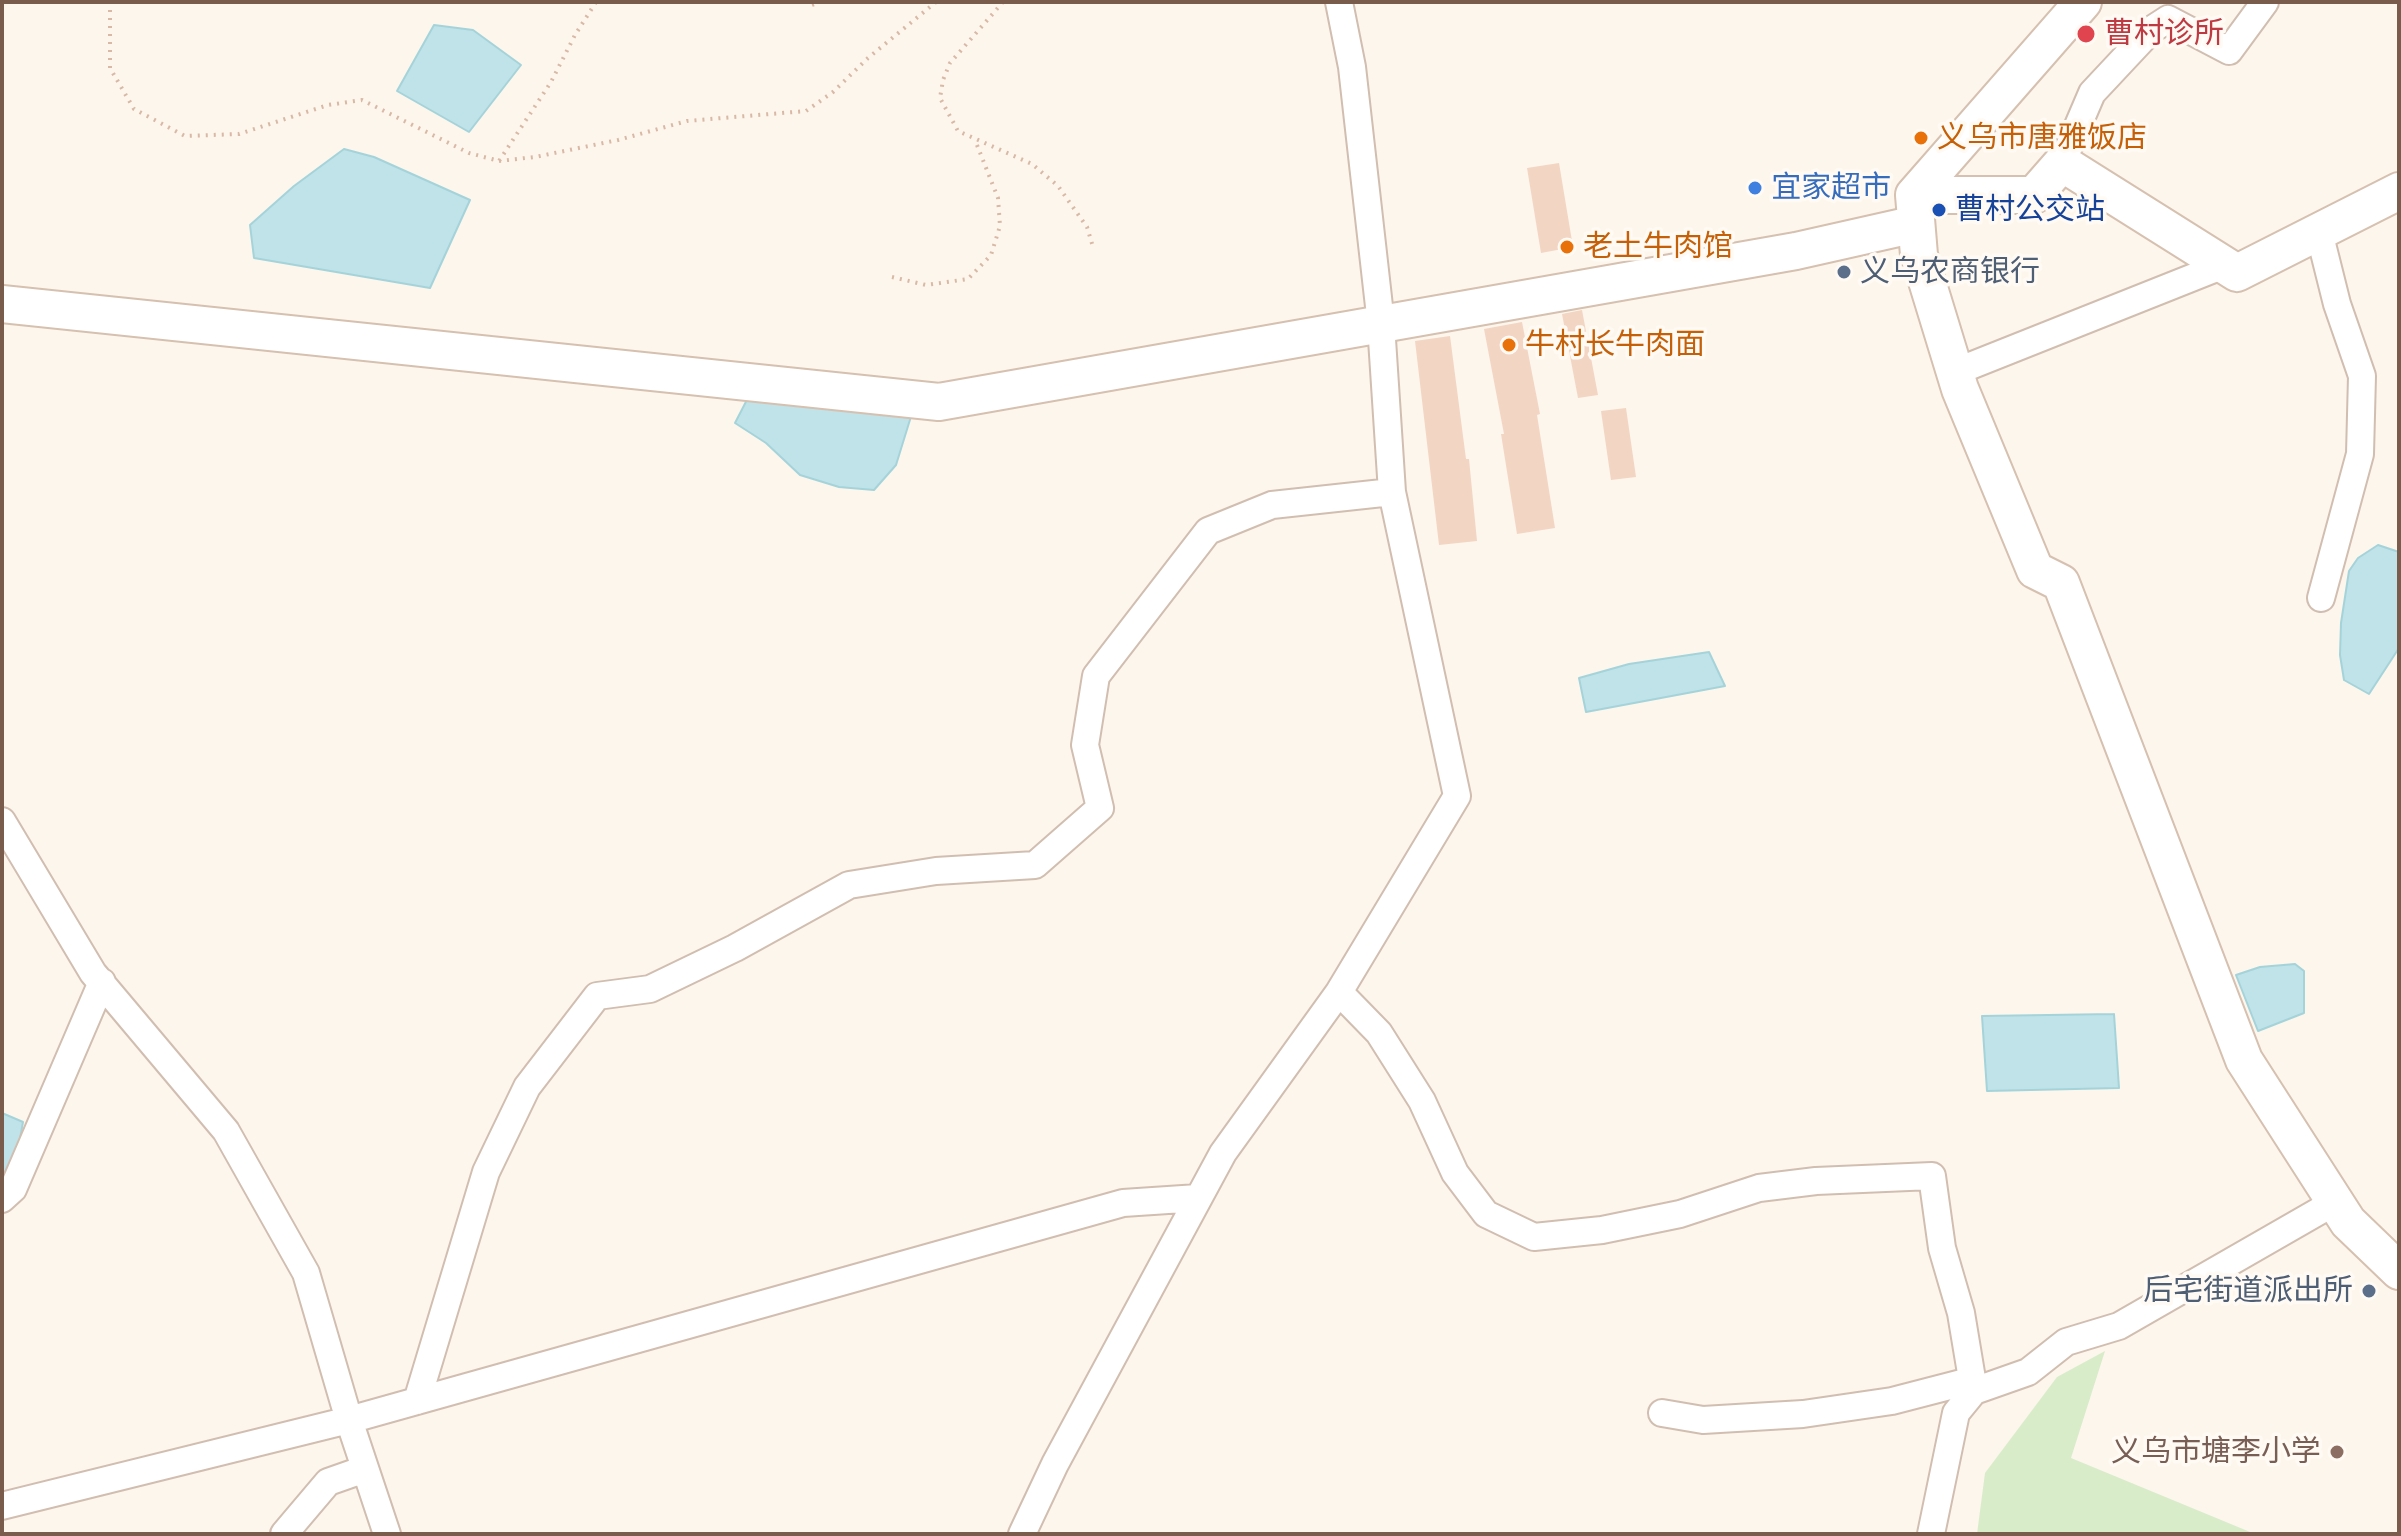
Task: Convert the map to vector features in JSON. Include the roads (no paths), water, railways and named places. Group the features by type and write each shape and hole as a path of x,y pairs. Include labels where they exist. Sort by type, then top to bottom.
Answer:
{"street":[{"path":"1022,1534 1055,1464 1223,1153 1339,992 1457,796 1392,492 1381,324 1352,67 1339,2"},
{"path":"2083,2 1915,210 1919,255 1955,372 2035,570 2061,583 2244,1060 2348,1222 2399,1271"},
{"path":"2,304 939,402 1796,251 1915,210 2034,195 2062,163 2092,93 2151,30 2168,19 2229,51 2265,2"},
{"path":"2062,163 2237,273 2399,191"},
{"path":"2319,232 2337,304 2362,376 2360,454 2321,598"},
{"path":"1955,372 2224,265"},
{"path":"417,1401 486,1172 527,1087 597,996 650,989 735,948 849,885 936,871 1035,865 1100,808 1085,745 1096,676 1208,531 1272,505 1392,492"},
{"path":"2,821 93,973 226,1131 306,1273 349,1420 387,1534"},
{"path":"2,1199 13,1189 102,982"},
{"path":"1339,992 1379,1033 1422,1101 1455,1173 1486,1214 1534,1237 1602,1230 1680,1214 1759,1188 1816,1181 1932,1176 1942,1248 1961,1313 1974,1386 1956,1413 1931,1534"},
{"path":"2,1506 349,1420 1123,1203 1198,1198"},
{"path":"1662,1413 1703,1420 1803,1414 1974,1386 2028,1372 2066,1342 2119,1326 2335,1202"},
{"path":"284,1534 328,1482 365,1469"}],"water":[{"path":"434,25 473,30 521,65 469,132 397,91"},
{"path":"344,149 374,157 470,200 430,288 254,258 250,225 294,186"},
{"path":"752,390 913,410 896,465 874,490 839,487 800,475 766,443 735,423"},
{"path":"2378,545 2399,552 2399,648 2369,694 2344,680 2340,655 2341,623 2349,571 2358,558"},
{"path":"1709,652 1725,686 1586,712 1579,678 1629,664"},
{"path":"2295,964 2304,971 2304,1013 2258,1031 2236,975 2260,967"},
{"path":"2114,1014 2119,1088 1987,1091 1982,1016"},
{"path":"2,1113 23,1122 18,1150 2,1177"}],"place":[{"name":"曹村诊所","path":"2086,34"},
{"name":"义乌市唐雅饭店","path":"1921,138"},
{"name":"宜家超市","path":"1755,188"},
{"name":"曹村公交站","path":"1939,210"},
{"name":"老土牛肉馆","path":"1567,247"},
{"name":"义乌农商银行","path":"1844,272"},
{"name":"牛村长牛肉面","path":"1509,345"},
{"name":"后宅街道派出所","path":"2369,1291"},
{"name":"义乌市塘李小学","path":"2337,1452"}]}
